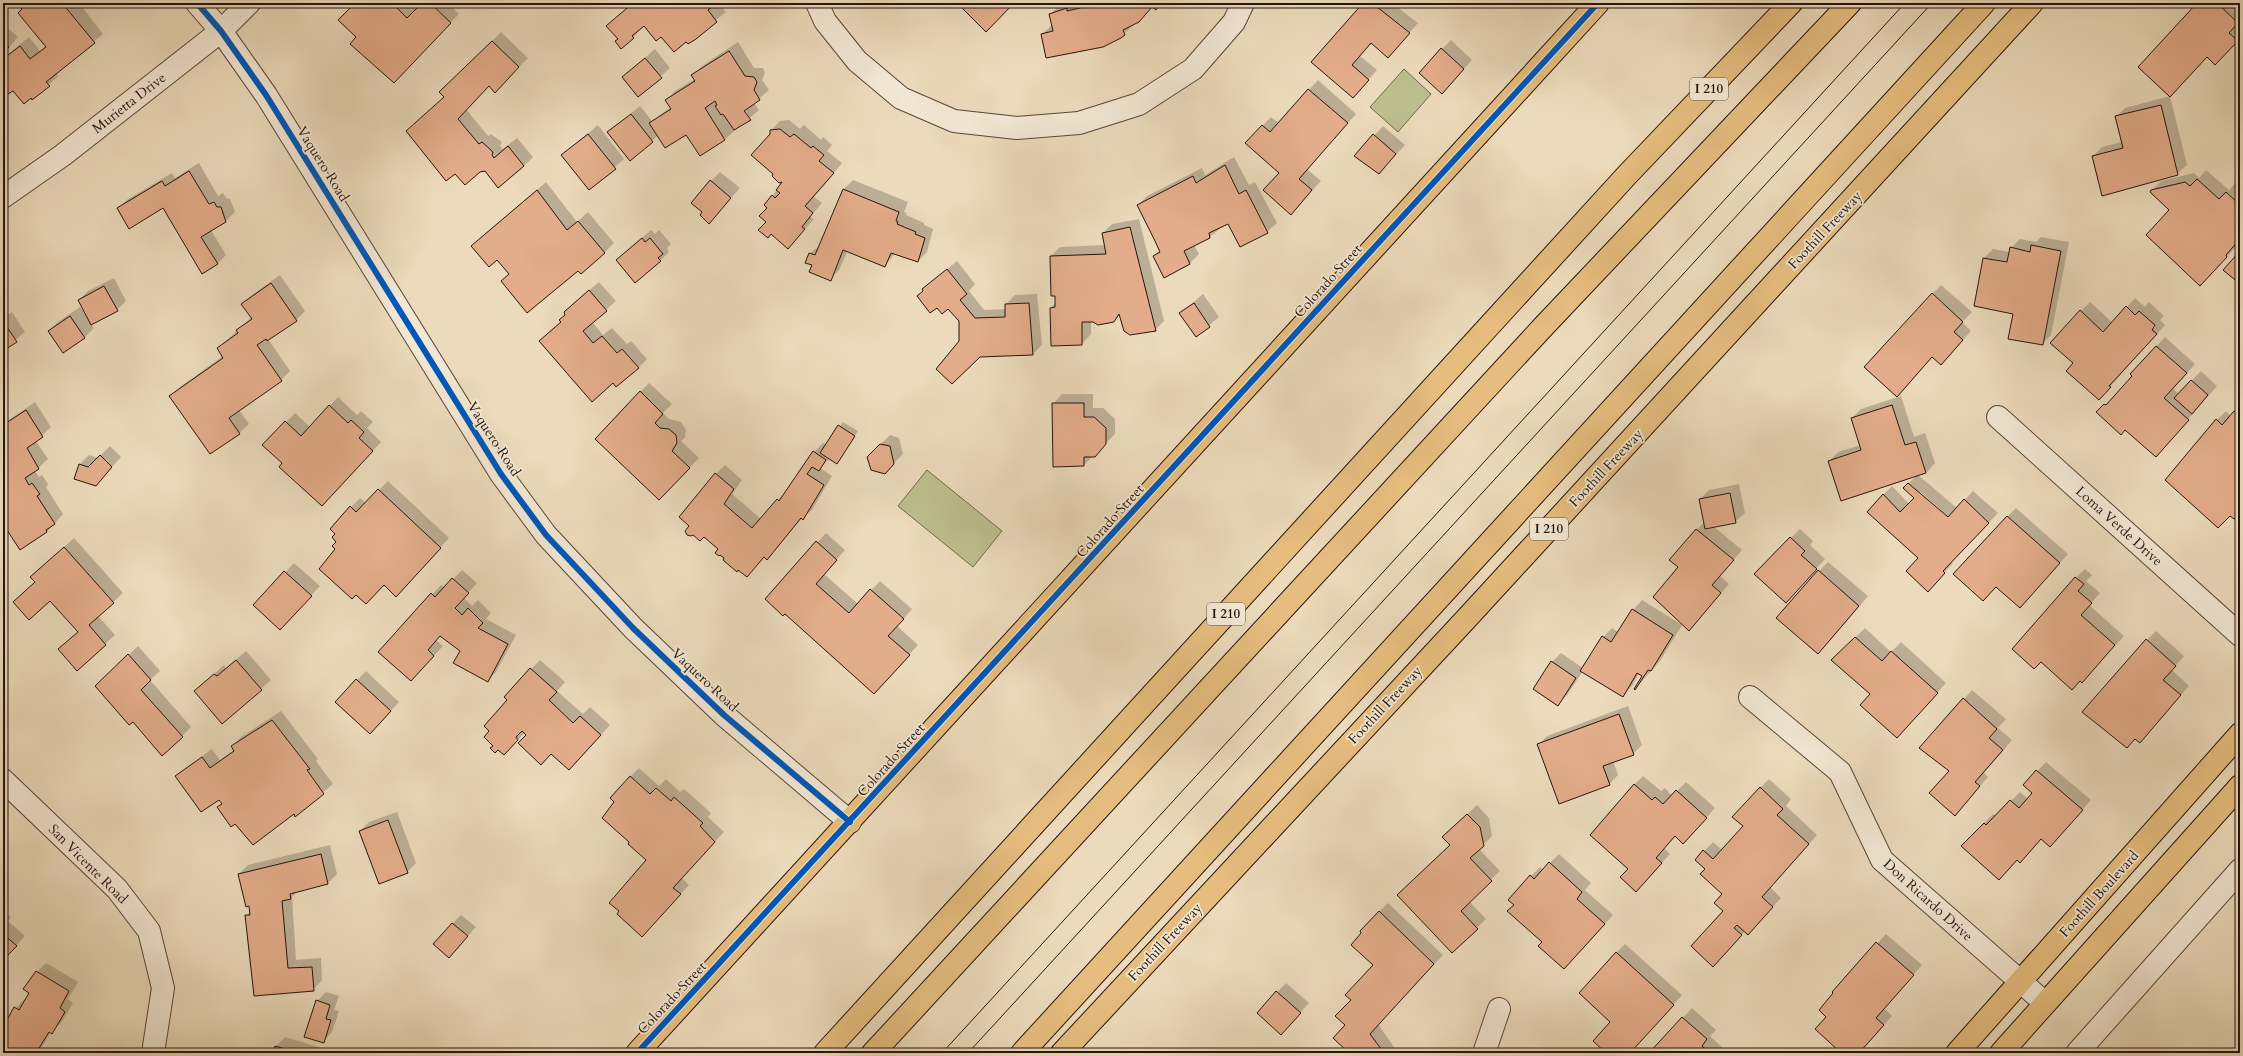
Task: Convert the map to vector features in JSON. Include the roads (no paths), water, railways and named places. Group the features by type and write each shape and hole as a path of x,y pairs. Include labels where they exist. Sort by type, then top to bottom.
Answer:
{"main road":[{"name":"Colorado Street","path":"637,1053 1598,3"},
{"path":"1627,175 1777,3"},
{"name":"I 210","path":"825,1053 1627,175 1791,3"},
{"path":"873,1053 1538,333 1850,3"},
{"path":"1022,1053 1984,3"},
{"name":"Foothill Freeway","path":"1062,1053 1472,613 2032,3"},
{"name":"Foothill Boulevard","path":"1957,1053 2240,734"},
{"path":"2001,1053 2240,786"}],"street":[{"name":"Vaquero Road","path":"198,3 221,31 266,95 501,474 546,535 633,628 724,715 850,822"},
{"name":"Murietta Drive","path":"3,197 62,155 221,31 249,3"},
{"path":"817,3 825,21 857,61 901,98 954,121 1017,128 1079,123 1139,104 1193,68 1234,22 1243,3"},
{"name":"Loma Verde Drive","path":"1998,417 2240,635"},
{"name":"Don Ricardo Drive","path":"1750,697 1840,772 1882,860 2045,1003"},
{"name":"San Vicente Road","path":"3,780 117,889 149,931 163,988 153,1053"},
{"path":"2077,1053 2240,870"},
{"path":"1484,1053 1499,1009"}],"tram line":[{"path":"942,1053 1905,3"},
{"path":"968,1053 1932,3"}]}
